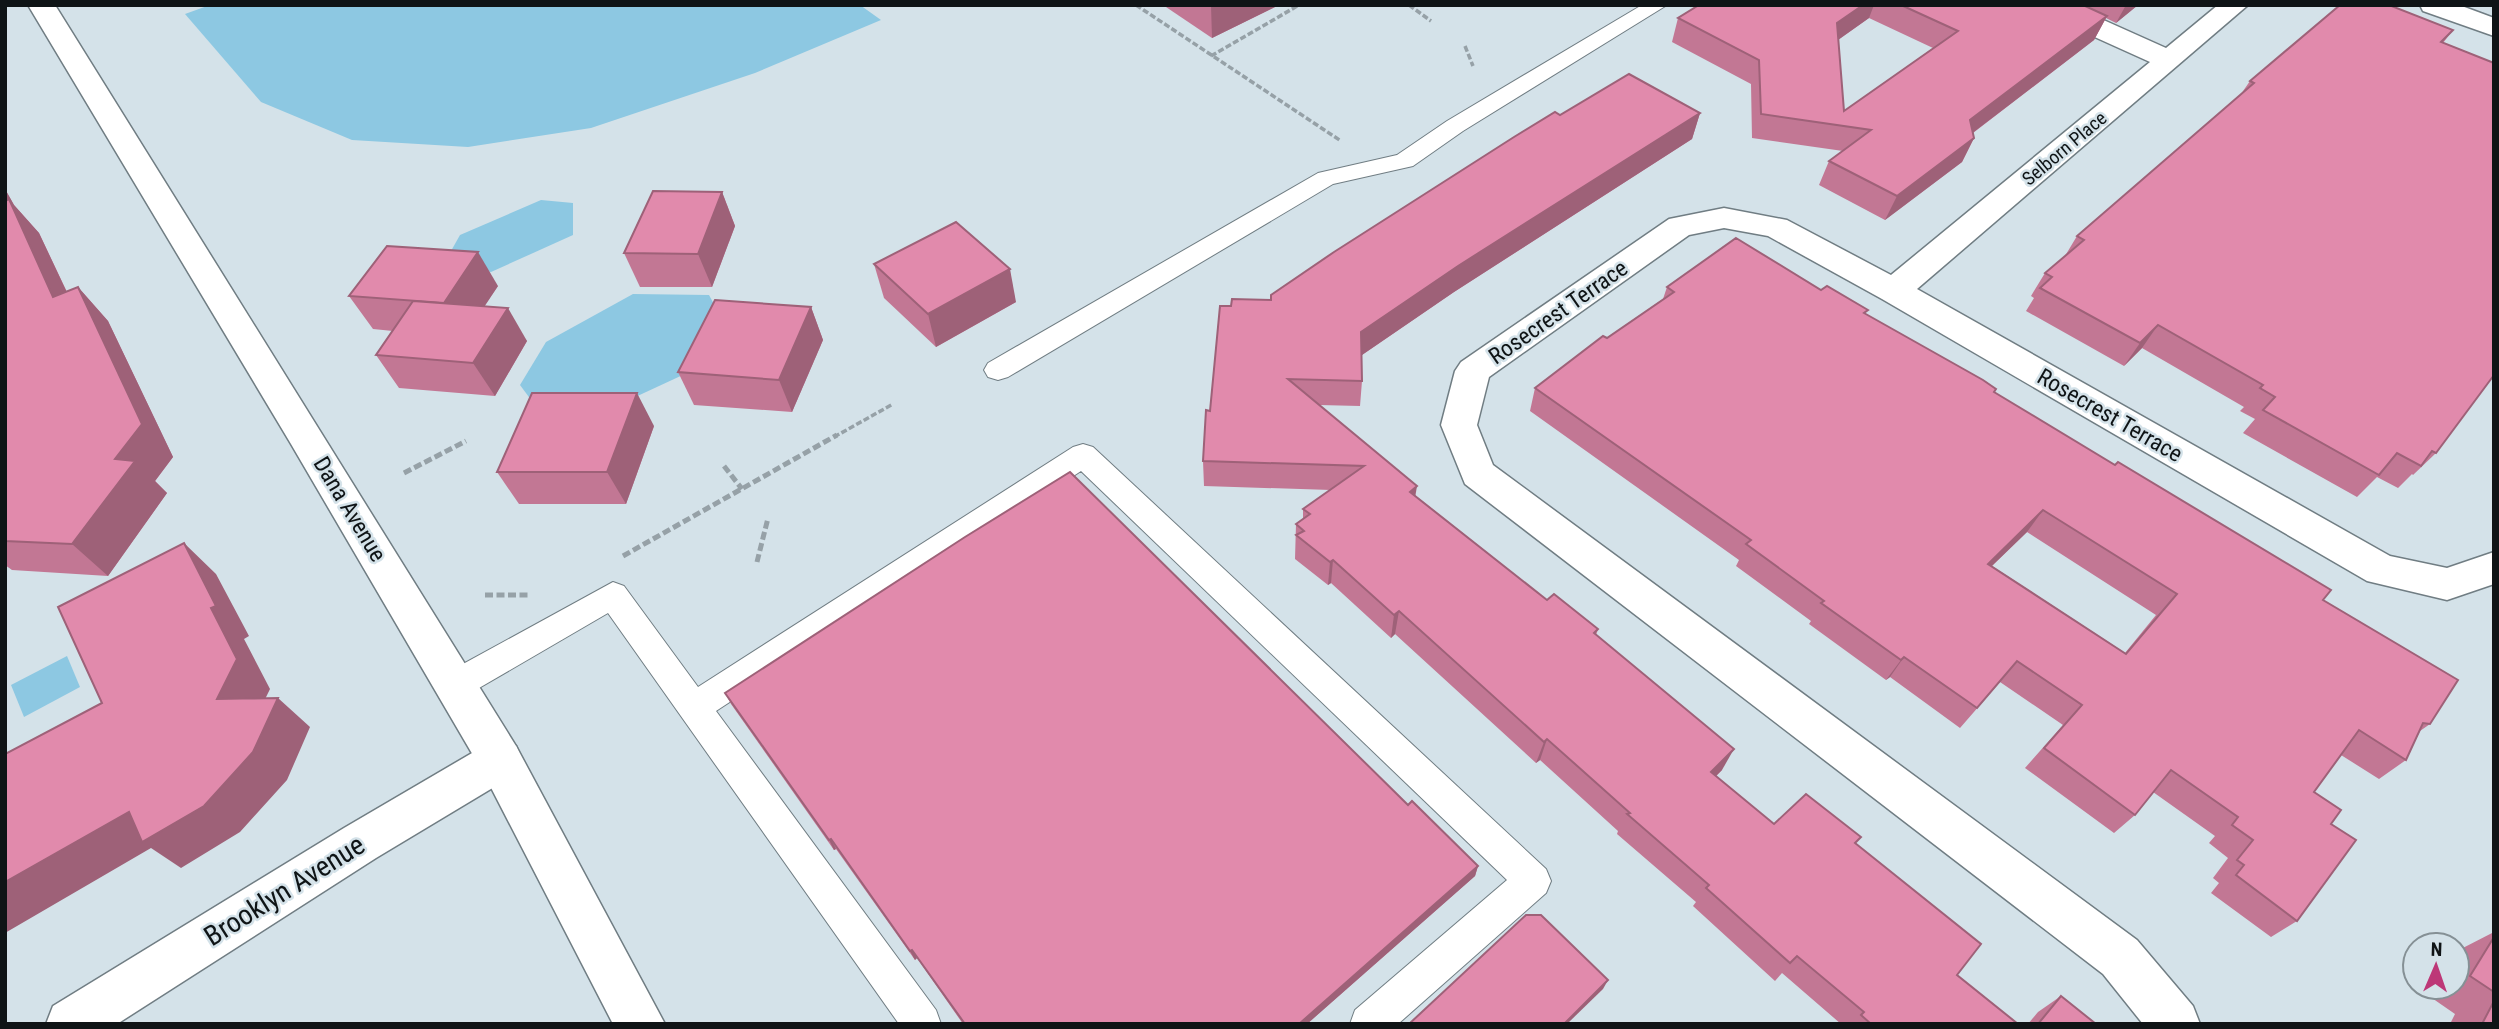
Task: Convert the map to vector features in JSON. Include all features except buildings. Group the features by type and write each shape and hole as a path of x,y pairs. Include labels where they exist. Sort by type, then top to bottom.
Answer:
{"street":[{"name":"Dana Avenue","path":"41,5 500,760 640,1024"},
{"path":"2047,5 2169,60"},
{"name":"Selborn Place","path":"1894,290 2235,5"},
{"path":"2433,5 2494,28"},
{"name":"Rosecrest Terrace","path":"2175,1024 2120,957 1478,474 1459,425 1473,371 1680,226 1724,218 1776,227 1894,290 2381,570 2447,584 2494,568"},
{"name":"Brooklyn Avenue","path":"71,1024 360,843 500,760"}],"lane":[{"path":"998,370 1326,178 1405,161 1455,126 1657,5"},
{"path":"694,708 1083,455 1533,881 1369,1024"},
{"path":"455,685 613,594 922,1024"}],"path":[{"path":"1136,5 1382,168"},
{"path":"1210,56 1299,5"},
{"path":"1409,5 1431,21"},
{"path":"1465,46 1474,66"},
{"path":"614,562 893,404"},
{"path":"404,472 466,441"},
{"path":"724,466 742,489"},
{"path":"757,562 768,518"}],"shaded area":[{"path":"210,5 860,5 881,20 755,73 591,128 468,147 352,140 261,102 185,14"},
{"path":"541,200 573,203 573,235 491,272 446,260 460,235"},
{"path":"633,294 709,295 722,319 700,367 603,412 540,412 520,385 546,342"},
{"path":"67,656 80,687 24,717 11,685"}]}
